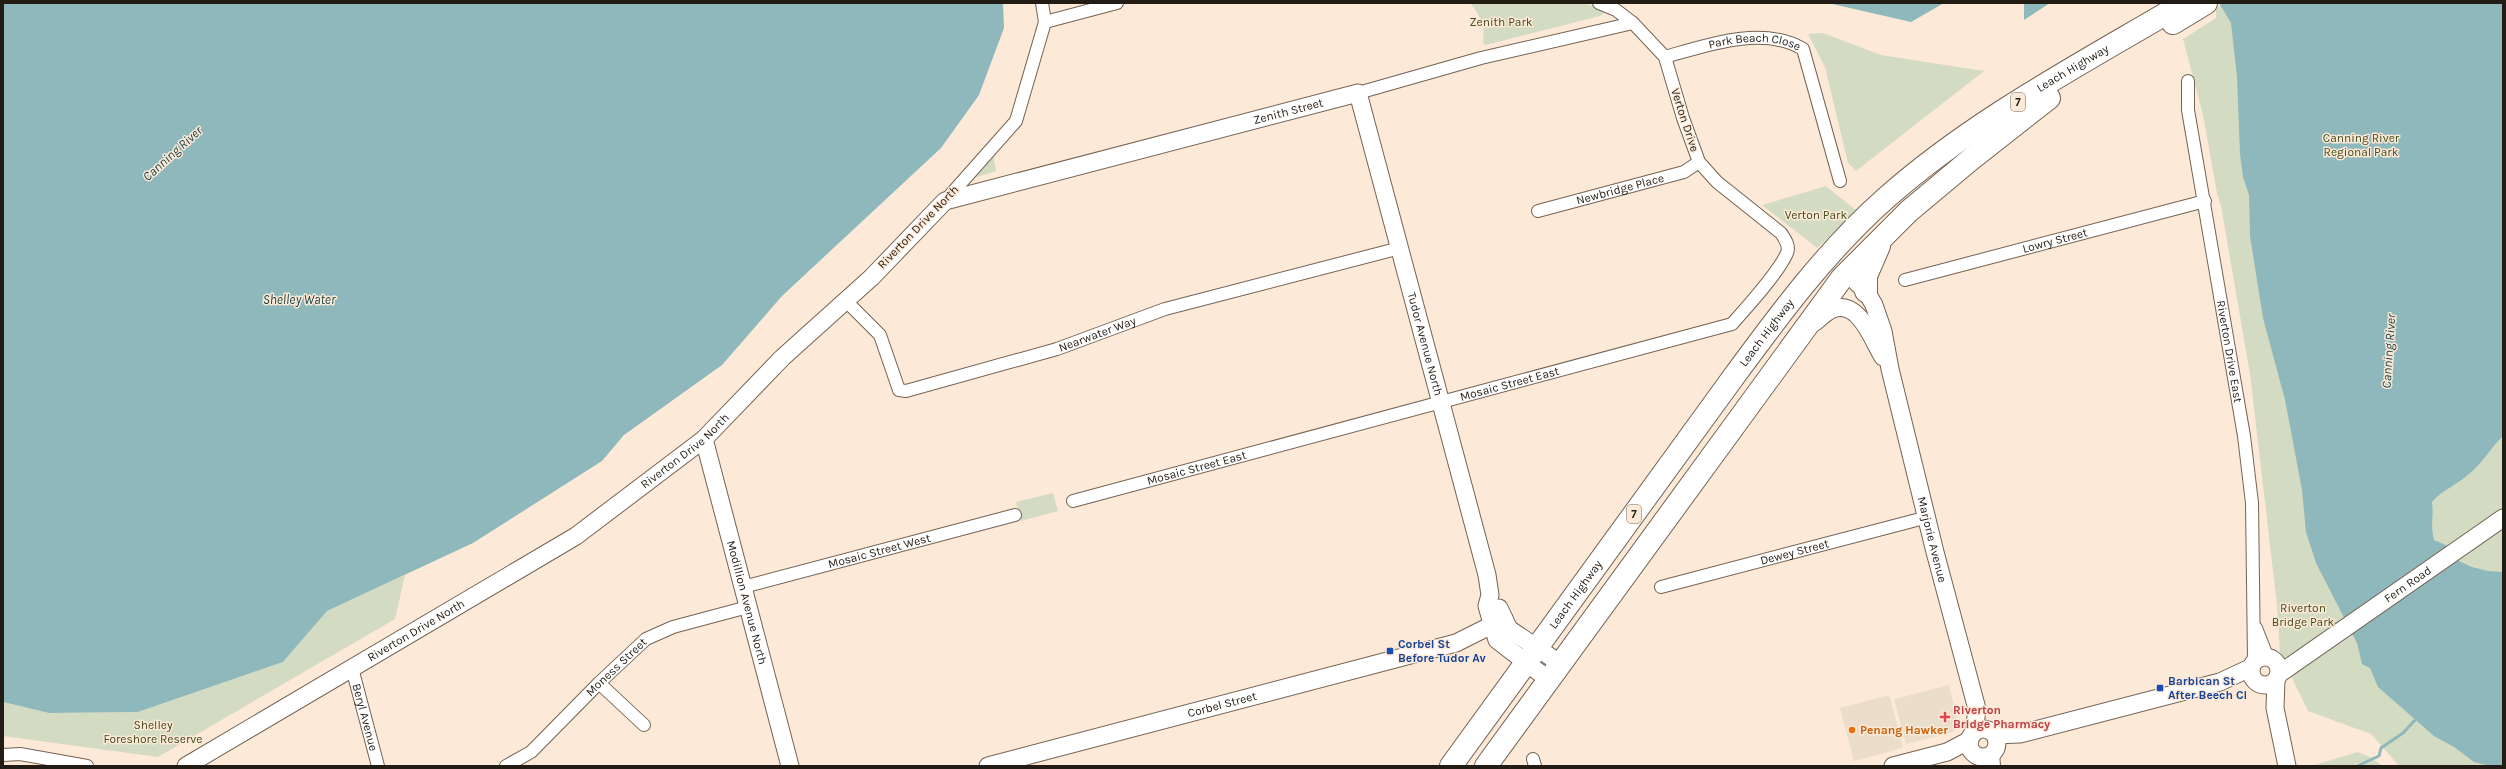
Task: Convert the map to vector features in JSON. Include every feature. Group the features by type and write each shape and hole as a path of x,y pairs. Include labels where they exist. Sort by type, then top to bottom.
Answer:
{"highway":[{"name":"Leach Highway","path":"1486,766 1842,278 1886,233 1970,160 2045,101 2160,24 2184,3"},
{"name":"Leach Highway","path":"1451,766 1801,288 1830,254 1886,198 1942,154 2041,87 2160,24 2206,3"},
{"path":"1866,291 1866,276 1886,233"},
{"path":"1801,288 1825,276 1842,278"}],"street":[{"name":"Riverton Drive North","path":"186,766 576,536 704,439 782,358 846,301 945,201 1016,121 1045,22 1042,3"},
{"path":"1045,22 1117,3"},
{"path":"1599,3 1616,10 1632,23 1665,57"},
{"name":"Zenith Street","path":"945,201 1358,93 1481,58 1632,23"},
{"name":"Park Beach Close","path":"1665,57 1740,39 1776,39 1791,42 1804,49 1840,181"},
{"name":"Verton Drive","path":"1665,57 1699,162 1717,182 1781,233 1787,241"},
{"name":"Riverton Drive East","path":"2188,81 2188,110 2205,201 2244,436 2252,503 2254,624 2288,766"},
{"name":"Tudor Avenue North","path":"1358,93 1500,628 1531,655 1555,672"},
{"name":"Newbridge Place","path":"1538,211 1684,172 1699,162"},
{"name":"Lowry Street","path":"1905,280 2205,201"},
{"name":"Mosaic Street East","path":"1072,501 1441,404 1732,324 1761,290 1787,252 1787,241"},
{"name":"Nearwater Way","path":"846,301 880,334 899,390 906,391 1057,349 1165,309 1400,248"},
{"name":"Marjorie Avenue","path":"1842,278 1854,280 1866,291 1874,305 1883,331 1890,369 1928,517 1945,593 1977,708 1986,748"},
{"name":"Marjorie Avenue","path":"1803,330 1833,309 1850,310 1865,324 1890,369"},
{"name":"Modillion Avenue North","path":"704,439 790,766"},
{"name":"Mosaic Street West","path":"743,587 1015,515"},
{"name":"Dewey Street","path":"1661,587 1928,517"},
{"name":"Fern Road","path":"2264,670 2312,651 2503,518"},
{"name":"Moness Street","path":"506,766 531,752 599,683 646,639 673,627 748,607"},
{"name":"Corbel Street","path":"988,766 1456,643 1500,628"},
{"name":"Beryl Avenue","path":"352,668 378,766"},
{"path":"1893,766 1947,752 1986,748 2020,734 2264,670"},
{"path":"599,683 644,725"},
{"path":"3,755 20,754 88,766"}],"shaded area":[{"path":"1949,685 1958,722 1953,732 1906,744 1894,699"},
{"path":"1886,696 1890,697 1903,748 1854,761 1840,708"}],"green space":[{"name":"Zenith Park","path":"1470,3 1584,3 1601,9 1604,13 1600,16 1486,45 1483,43 1483,26 1477,12"},
{"name":"Canning River","path":"2224,3 2503,3 2503,766 2399,766 2371,734 2308,711 2280,653 2277,605 2250,374 2221,206 2217,193 2203,115 2183,39 2216,18 2216,8"},
{"path":"1823,33 1881,55 1984,71 1856,171 1848,163 1825,67 1808,34"},
{"path":"997,142 994,159 996,171 955,184"},
{"name":"Verton Park","path":"1826,186 1857,211 1817,248 1762,205"},
{"path":"1053,493 1058,511 1021,521 1016,502"},
{"name":"Shelley Foreshore Reserve","path":"405,575 395,619 158,757 3,736 3,702 49,713 138,712 283,662 327,611"},
{"path":"2358,752 2372,758 2351,766 2311,766"},
{"path":"2374,760 2383,766 2361,766"}],"water":[{"name":"Shelley Water","path":"3,3 1003,3 1004,28 979,95 941,148 782,296 722,365 624,435 602,461 473,543 327,611 283,662 138,712 49,713 3,702"},
{"path":"1828,3 1944,3 1911,22"},
{"path":"2024,3 2050,3 2024,20"},
{"name":"Canning River","path":"2219,3 2503,3 2503,436 2474,470 2440,494 2432,502 2432,529 2434,540 2448,546 2459,561 2472,567 2488,571 2503,572 2503,766 2490,766 2474,762 2454,747 2434,736 2378,687 2370,668 2362,664 2357,643 2316,563 2306,532 2302,490 2285,400 2263,318 2250,236 2249,195 2243,177 2240,154 2237,77 2231,23"}],"waterway":[{"path":"2357,766 2379,756 2381,748 2403,733 2416,719"}],"place":[{"name":"Corbel St Before Tudor Av","path":"1390,651"},
{"name":"Barbican St After Beech Cl","path":"2160,688"},
{"name":"Riverton Bridge Pharmacy","path":"1945,717"},
{"name":"Penang Hawker","path":"1852,730"}],"park label":[{"name":"Canning River Regional Park","path":"2361,145"},
{"name":"Riverton Bridge Park","path":"2303,615"}]}
